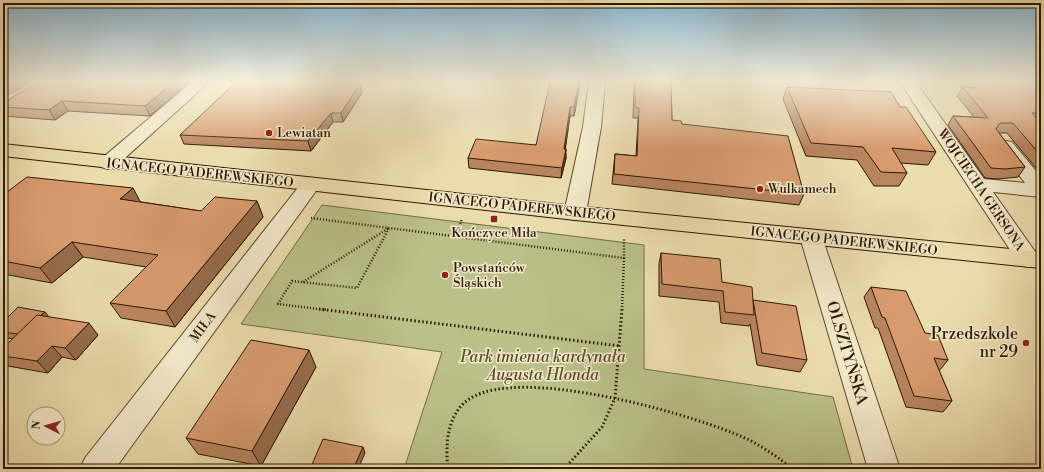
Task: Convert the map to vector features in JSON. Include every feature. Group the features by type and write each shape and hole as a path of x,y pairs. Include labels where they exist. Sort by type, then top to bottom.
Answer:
{"main road":[{"name":"IGNACEGO PADEREWSKIEGO","path":"3,150 108,163 575,213 1034,260"}],"street":[{"path":"108,163 176,104"},
{"path":"575,213 592,126 594,104"},
{"name":"WOJCIECHA GERSONA","path":"923,104 977,184 1034,260"},
{"path":"1000,138 1041,191"},
{"name":"MIŁA","path":"96,469 311,184"},
{"path":"977,184 1041,191"},
{"name":"OLSZTYŃSKA","path":"811,237 884,469"}],"path":[{"path":"306,218 455,238 624,258"},
{"path":"455,238 459,225"},
{"path":"389,228 357,288 292,281 278,304 620,346"},
{"path":"303,282 389,228"},
{"path":"564,469 602,427 615,398 620,346 624,236"},
{"path":"448,469 446,444 455,415 471,397 491,388 516,387 540,388 615,398 675,414 734,434 778,457 793,469"}],"green space":[{"name":"Park imienia kardynała Augusta Hlonda","path":"322,205 644,245 644,369 833,397 853,469 404,469 442,352 241,324"}],"building":[{"path":"3,104 58,104 49,110 3,107"},
{"path":"112,104 147,104 145,106"},
{"path":"213,104 347,104 341,113 331,113 308,141 180,135"},
{"path":"545,104 575,104 574,107 570,107 564,149 566,149 562,168 468,158 476,139 536,145"},
{"path":"635,104 672,104 672,120 681,121 682,124 788,136 804,194 614,174 615,154 637,156 639,108 635,108"},
{"path":"794,104 898,104 900,107 906,107 936,152 892,148 907,173 881,172 863,147 811,143"},
{"path":"977,104 1041,104 1041,113 1032,113 1041,123 1041,156 1013,123 1000,123 996,129 1025,167 1005,169 991,168 953,116 988,118"},
{"path":"27,177 133,188 120,199 201,211 215,197 257,201 166,311 110,303 158,255 72,242 40,268 3,261 3,195"},
{"path":"661,253 720,259 722,282 752,287 754,315 725,312 723,291 662,284"},
{"path":"871,287 906,291 925,333 938,335 948,360 934,358 952,401 914,396 885,318 882,317"},
{"path":"753,300 796,306 807,360 762,353"},
{"path":"18,307 45,312 40,316 37,315 18,334 3,332 3,322"},
{"path":"37,315 89,323 65,348 52,346 37,361 3,356 3,348"},
{"path":"251,340 309,350 252,451 186,438"},
{"path":"323,439 363,447 353,469 310,469"}],"place":[{"name":"Lewiatan","path":"269,133"},
{"name":"Wulkamech","path":"760,189"},
{"name":"Kończyce Miła","path":"494,219"},
{"name":"Powstańców Śląskich","path":"445,275"},
{"name":"Przedszkole nr 29","path":"1026,343"}]}
